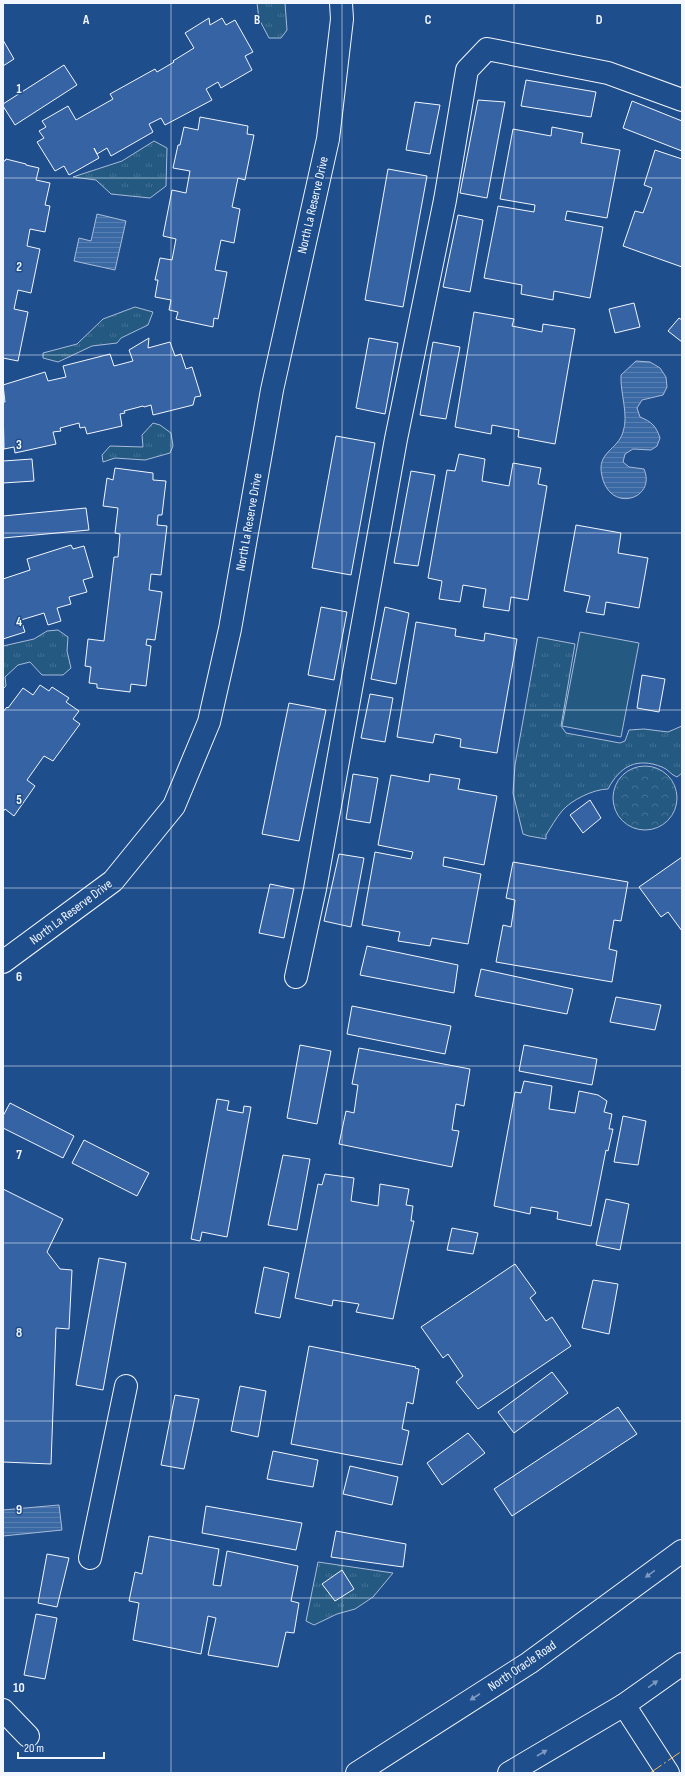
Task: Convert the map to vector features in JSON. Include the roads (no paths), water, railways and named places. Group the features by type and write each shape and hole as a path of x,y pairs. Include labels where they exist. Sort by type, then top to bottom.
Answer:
{"main road":[{"name":"North La Reserve Drive","path":"3,962 113,881 174,806 209,722 230,629 272,390 328,139 342,19 340,3"},
{"path":"296,977 315,889 395,447 445,200 467,70 487,49 608,73 682,100"},
{"path":"90,1558 126,1386"},
{"name":"North Oracle Road","path":"357,1773 529,1663 682,1552"},
{"path":"509,1773 624,1705 682,1664"},
{"path":"624,1705 668,1773"},
{"path":"3,1710 28,1736"}]}
